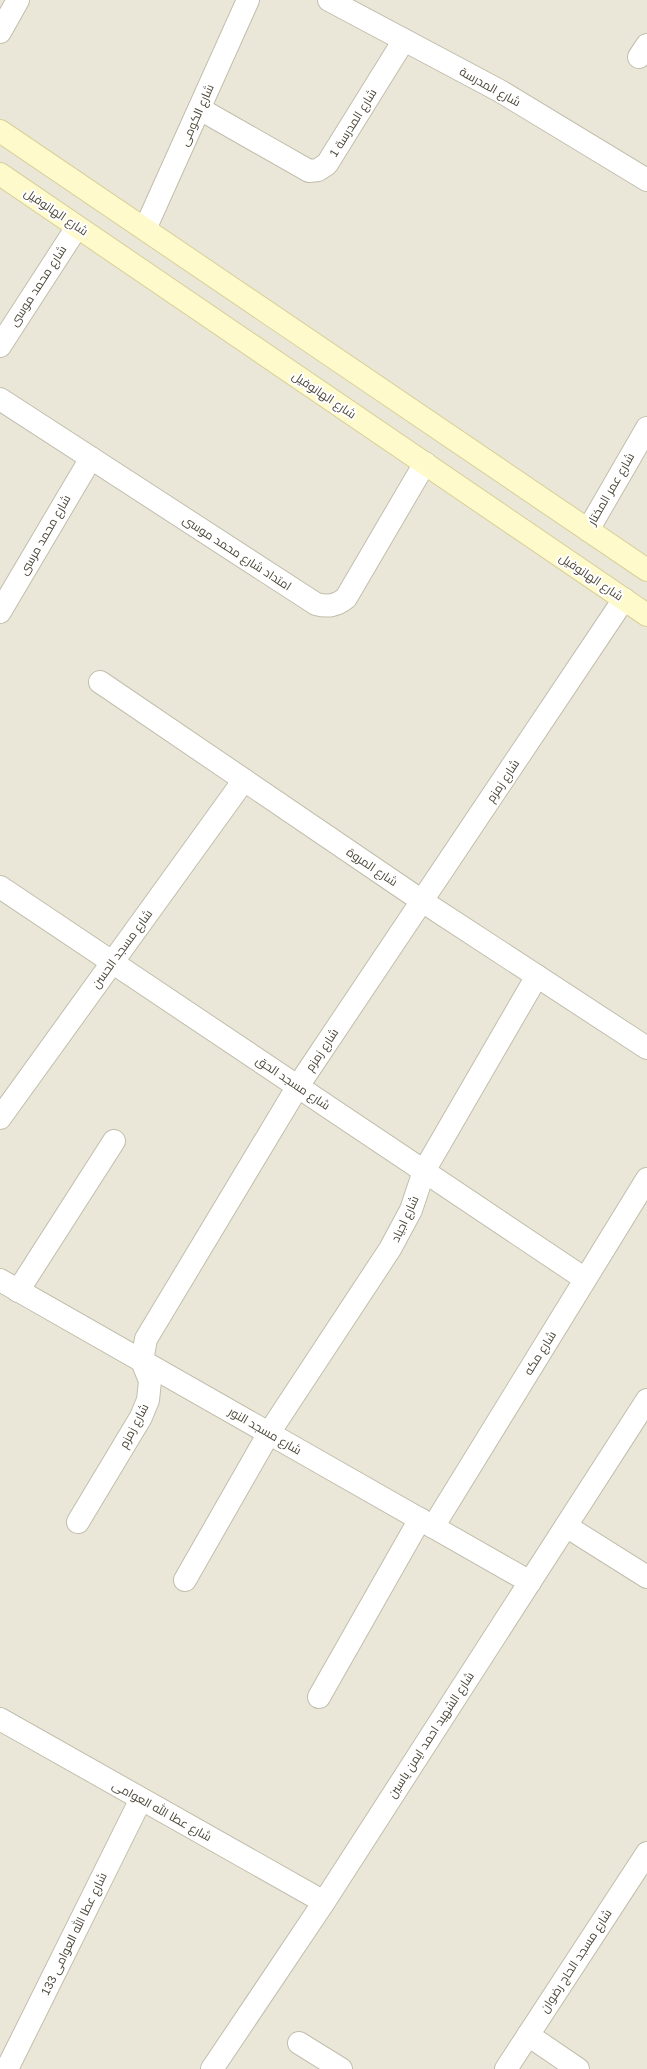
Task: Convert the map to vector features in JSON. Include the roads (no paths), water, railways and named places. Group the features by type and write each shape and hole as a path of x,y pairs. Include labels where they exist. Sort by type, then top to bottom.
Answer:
{"street":[{"path":"0,32 18,0"},
{"name":"شارع الكومى","path":"145,229 248,0"},
{"name":"شارع المدرسة","path":"329,0 500,92 647,180"},
{"name":"شارع المدرسة 1","path":"200,109 309,171 318,170 327,164 404,40"},
{"path":"0,131 647,570"},
{"name":"شارع الهانوفيل","path":"0,174 647,615"},
{"name":"شارع محمد موسى","path":"0,346 77,227"},
{"name":"امتداد شارع محمد موسى","path":"0,399 316,604 324,606 340,603 346,598 424,463"},
{"name":"شارع عمر المختار","path":"588,530 647,428"},
{"name":"شارع محمد مرسى","path":"0,612 91,458"},
{"name":"شارع زمزم","path":"78,1522 141,1417 148,1400 150,1381 142,1361 146,1339 298,1086 624,599"},
{"name":"شارع المروة","path":"100,682 422,901 647,1048"},
{"name":"شارع مسجد الحسن","path":"0,1118 244,780"},
{"name":"شارع مسجد الحق","path":"0,886 585,1279"},
{"name":"شارع اجياد","path":"184,1580 269,1433 390,1249 411,1210 424,1171 537,976"},
{"path":"7,1289 114,1141"},
{"name":"شارع مكه","path":"319,1697 427,1523 585,1279 647,1179"},
{"name":"شارع مسجد النور","path":"7,1289 142,1361 530,1582"},
{"name":"شارع الشهيد احمد ايمن ياسين","path":"212,2069 324,1902 647,1400"},
{"path":"566,1526 647,1577"},
{"name":"شارع عطا الله العوامى","path":"0,1719 324,1902"},
{"name":"شارع عطا الله العوامى 133","path":"7,2069 141,1799"},
{"name":"شارع مسجد الحاج رضوان","path":"506,2069 647,1853"},
{"path":"528,2035 578,2069"},
{"path":"299,2043 341,2069"}]}
